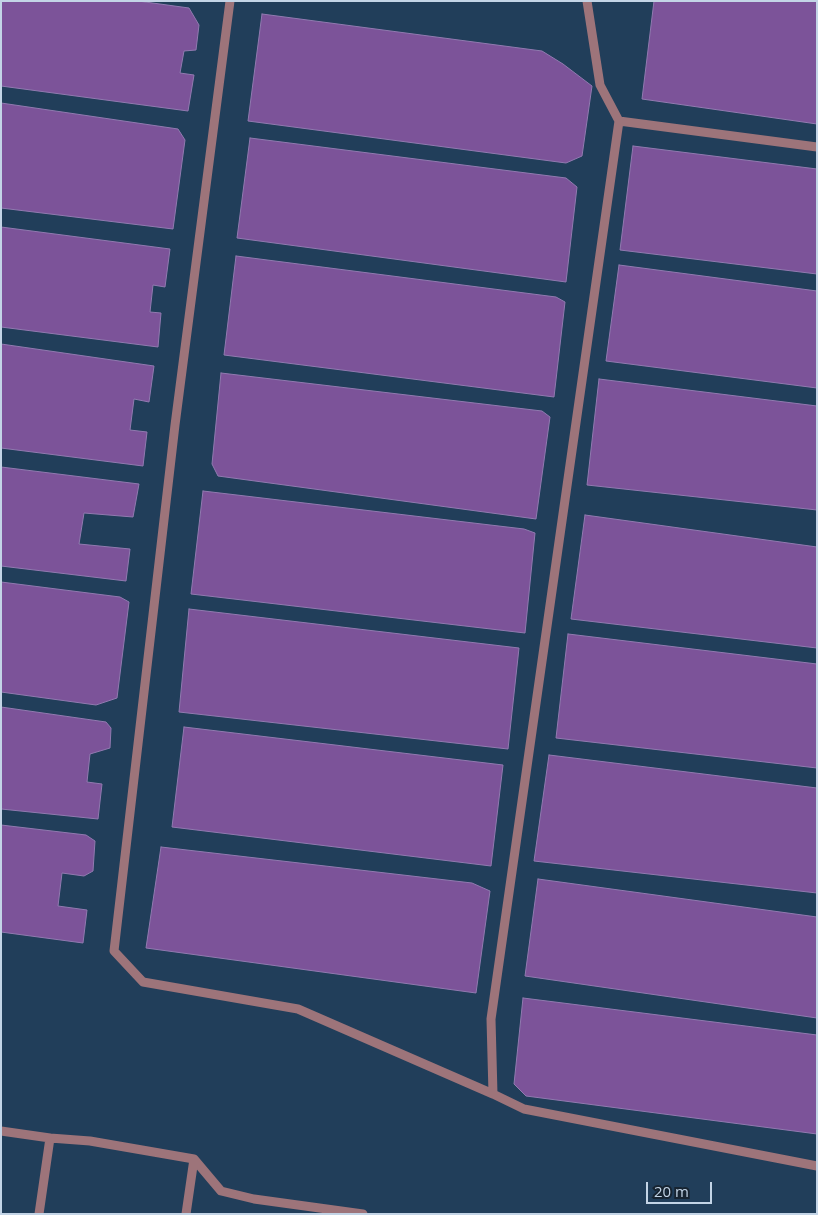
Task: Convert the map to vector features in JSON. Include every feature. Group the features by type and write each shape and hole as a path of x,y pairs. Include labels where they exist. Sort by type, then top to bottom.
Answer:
{"lane":[{"path":"230,1 175,425 114,951 143,982 298,1009 493,1094 524,1110 817,1166"},
{"path":"493,1094 491,1019 619,121 600,84 586,3"},
{"path":"619,121 817,147"},
{"path":"1,1131 50,1138 90,1140 194,1159 221,1191 254,1198 363,1214"},
{"path":"39,1214 50,1138"},
{"path":"186,1214 194,1159"}],"shaded area":[{"path":"1,1 138,1 189,8 199,25 196,50 184,51 180,73 194,75 188,111 1,86"},
{"path":"654,1 817,1 817,124 642,99"},
{"path":"262,14 542,51 592,86 582,156 566,163 248,121"},
{"path":"1,103 178,129 185,140 173,229 1,208"},
{"path":"250,138 566,178 577,187 566,282 237,238"},
{"path":"633,146 817,169 817,274 620,250"},
{"path":"1,227 170,249 165,287 153,285 150,312 161,313 158,347 1,327"},
{"path":"236,256 556,297 565,302 554,397 224,355"},
{"path":"619,265 817,291 817,388 606,361"},
{"path":"1,344 154,366 149,402 134,399 130,430 147,432 143,466 1,448"},
{"path":"221,373 542,411 550,417 536,519 218,476 212,464"},
{"path":"599,379 817,406 817,510 587,485"},
{"path":"1,467 139,484 133,517 84,513 79,544 130,549 126,581 1,566"},
{"path":"203,491 524,529 535,533 525,633 191,594"},
{"path":"585,515 817,547 817,648 571,619"},
{"path":"1,582 120,597 129,602 117,698 96,705 1,692"},
{"path":"189,609 519,648 508,749 179,712"},
{"path":"568,634 817,664 817,768 556,738"},
{"path":"1,707 106,722 111,728 110,748 90,754 87,782 102,784 98,819 1,809"},
{"path":"184,727 503,765 491,866 172,827"},
{"path":"549,755 817,788 817,893 534,861"},
{"path":"1,825 86,835 95,841 93,871 84,876 62,873 58,906 87,910 83,943 1,932"},
{"path":"161,847 472,883 490,891 476,993 146,948"},
{"path":"538,879 817,917 817,1018 525,976"},
{"path":"523,998 817,1035 817,1134 526,1096 514,1084"}]}
